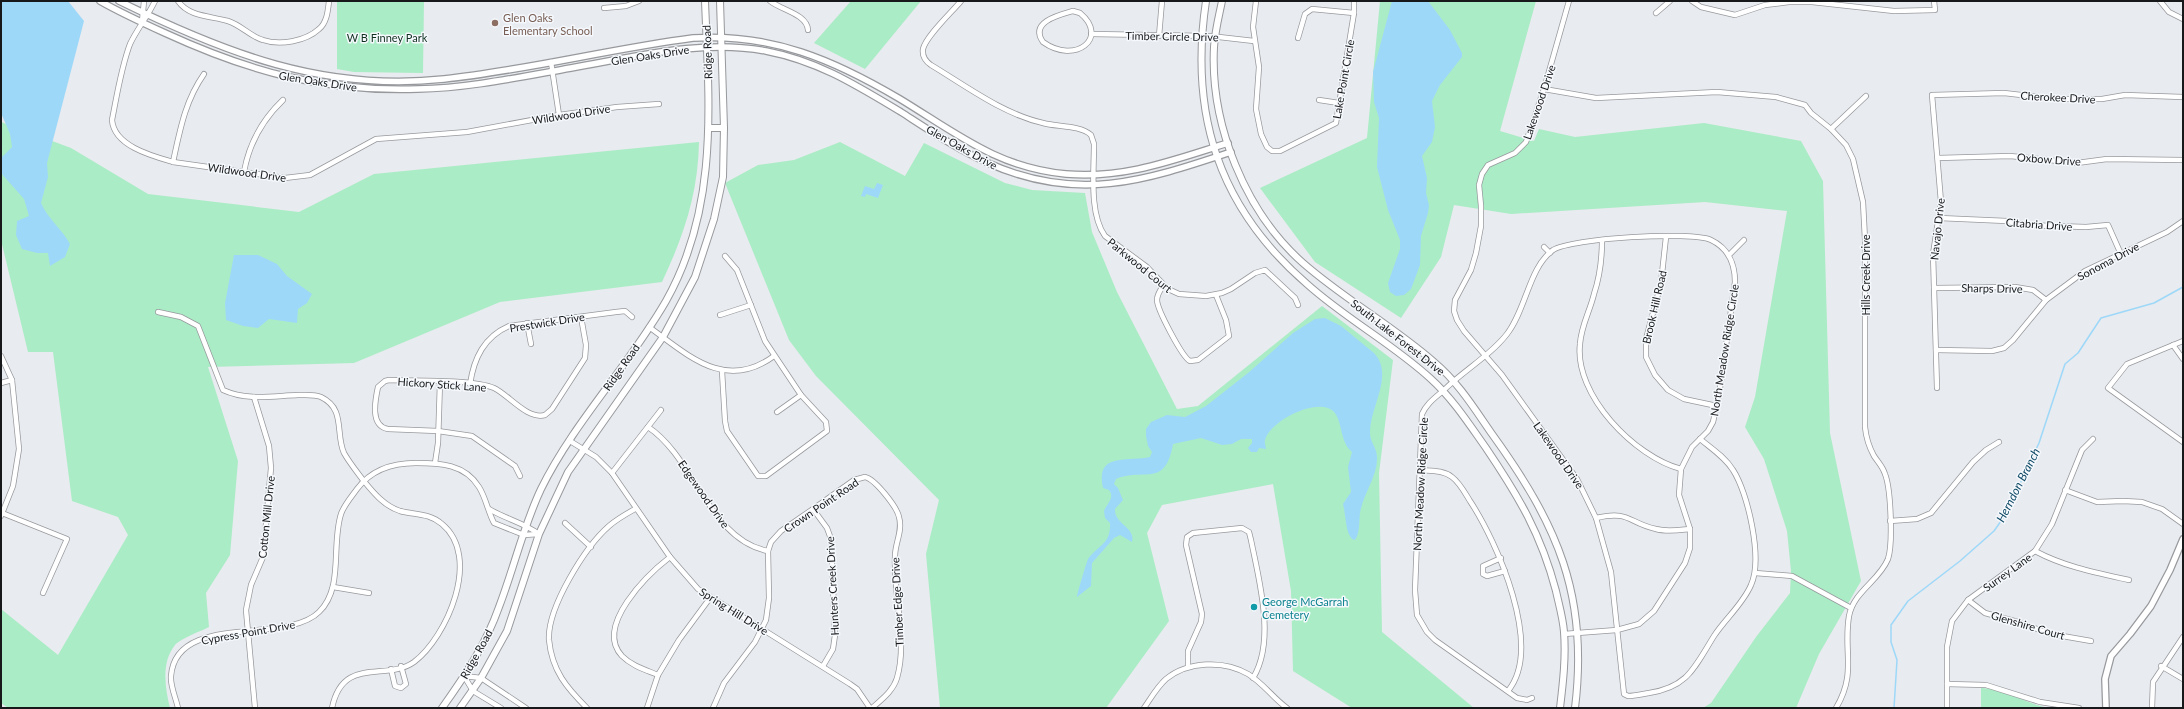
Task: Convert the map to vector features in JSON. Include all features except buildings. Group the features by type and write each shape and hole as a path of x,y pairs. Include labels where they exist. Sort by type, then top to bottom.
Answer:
{"main road":[{"name":"Ridge Road","path":"442,708 464,676 490,629 541,490 570,441 649,327 675,283 697,221 707,170 709,128 705,1"},
{"name":"Ridge Road","path":"460,708 481,678 507,631 540,534 568,472 663,337 695,277 714,218 723,177 724,128 720,1"},
{"name":"South Lake Forest Drive","path":"1206,1 1202,36 1202,82 1206,117 1221,169 1245,216 1277,256 1308,286 1403,356 1443,391 1465,418 1513,489 1530,518 1552,575 1564,634 1564,670 1560,708"},
{"name":"South Lake Forest Drive","path":"1222,1 1215,36 1216,84 1221,117 1228,143 1246,188 1256,206 1290,251 1316,274 1431,359 1453,380 1522,476 1549,525 1569,583 1578,633 1579,656 1574,708"},
{"path":"709,128 724,128"}],"street":[{"name":"Glen Oaks Drive","path":"100,1 201,50 247,66 308,82 349,88 428,89 468,85 672,50 722,47 761,50 796,58 846,79 987,163 1040,180 1094,185 1144,179 1231,152"},
{"name":"Glen Oaks Drive","path":"119,1 204,40 249,57 298,70 342,78 387,81 444,79 654,44 707,37 752,40 793,48 829,61 899,99 984,151 1002,159 1048,171 1094,175 1136,171 1228,143"},
{"path":"142,22 141,12 144,1"},
{"name":"Wildwood Drive","path":"155,1 148,15 142,22 125,57 112,126 114,132 124,141 157,158 173,162 285,178 298,178 320,170 376,140 467,132 559,115 617,107 659,104"},
{"path":"178,1 194,13 229,21 263,40 283,42 304,38 320,29 328,13 329,1"},
{"path":"604,8 626,6 639,1"},
{"path":"770,1 802,18 808,24 808,30"},
{"name":"Parkwood Court","path":"961,1 925,44 923,55 927,62 1022,117 1054,126 1087,132 1091,135 1094,144 1096,214 1100,230 1113,243 1146,267 1172,292 1178,294 1216,294 1231,289 1255,273 1264,270 1295,298 1298,305"},
{"path":"1159,36 1162,1"},
{"name":"Lake Point Circle","path":"1256,1 1254,41 1259,68 1256,99 1257,117 1264,140 1269,150 1276,152 1288,148 1334,126 1337,120 1354,13 1354,1"},
{"name":"Lakewood Drive","path":"1569,1 1544,89 1526,142 1515,152 1488,165 1483,171 1480,181 1481,217 1476,253 1471,270 1457,295 1454,305 1457,320 1502,375 1577,479 1596,518 1611,572 1625,695 1630,696 1671,689 1688,676 1726,618 1748,592 1755,573 1754,532 1738,480 1728,463 1700,438"},
{"path":"1656,13 1670,1"},
{"path":"1692,1 1701,7 1735,15 1765,5 1789,2 1812,2 1894,11 1935,10 1934,1"},
{"path":"2160,1 2170,12 2183,19"},
{"path":"1298,38 1305,14 1312,9 1354,13"},
{"path":"1080,12 1085,18 1091,34 1084,47 1070,51 1048,45 1041,38 1040,30 1042,23 1051,18 1080,12"},
{"name":"Timber Circle Drive","path":"1091,34 1215,36 1254,41"},
{"path":"551,62 559,115"},
{"path":"846,79 850,72"},
{"path":"173,162 185,108 193,91 204,74"},
{"name":"Hills Creek Drive","path":"1544,89 1604,98 1672,93 1717,92 1776,97 1805,105 1811,113 1832,129 1846,145 1853,159 1863,202 1865,240 1864,420 1868,444 1887,480 1890,521 1888,560 1878,574 1861,591 1851,608 1848,629 1848,681 1845,693 1836,708"},
{"name":"Cherokee Drive","path":"1932,95 2004,93 2055,99 2102,99 2125,95 2183,97"},
{"name":"Navajo Drive","path":"1932,95 1941,202 1933,254 1937,388"},
{"path":"1832,129 1866,96"},
{"path":"244,172 251,144 268,115 283,100"},
{"path":"1319,100 1339,103"},
{"name":"Oxbow Drive","path":"1938,158 2010,156 2077,163 2107,159 2183,160"},
{"name":"Citabria Drive","path":"1939,218 2007,221 2028,225 2086,227 2108,225 2120,252"},
{"name":"Sonoma Drive","path":"1936,350 1992,351 2004,348 2013,340 2046,300 2085,271 2120,252 2167,232 2183,221"},
{"name":"North Meadow Ridge Circle","path":"1532,698 1522,700 1508,691 1435,640 1418,620 1415,590 1422,414 1431,400 1443,391 1453,380 1485,356 1512,326 1521,311 1536,272 1550,253 1567,244 1602,240 1666,236 1701,236 1712,240 1729,255 1735,270 1735,282 1717,406 1713,422 1688,453 1681,469"},
{"name":"Brook Hill Road","path":"1666,236 1661,283 1646,339 1646,357 1655,375 1668,390 1684,399 1717,406"},
{"path":"1564,634 1617,630 1634,626 1644,620 1665,596 1688,556 1690,529 1680,495 1681,469 1652,457 1627,437 1600,405 1584,376 1580,359 1580,340 1598,282 1602,240"},
{"path":"1729,255 1744,240"},
{"path":"1544,247 1550,253"},
{"path":"722,371 727,432 756,474 763,478 826,432 828,427 822,417 801,395 761,334 734,264 725,256"},
{"path":"1163,285 1157,297 1158,306 1182,352 1190,361 1198,360 1229,336 1226,320 1216,294"},
{"name":"Sharps Drive","path":"1934,288 2015,287 2033,290 2046,300"},
{"path":"720,315 751,305"},
{"name":"Prestwick Drive","path":"470,384 474,363 486,342 504,328 527,323 625,311 632,316"},
{"path":"158,312 181,317 198,326 223,390 243,397 315,395 332,404 338,417 345,454 364,480 389,506 400,510 425,515 443,525 456,543 460,553 459,589 449,614 427,651 412,663 391,669 365,673 348,679 337,691 332,708"},
{"name":"Hickory Stick Lane","path":"438,431 388,429 377,424 378,391 380,384 385,381 470,384 495,389 526,410 537,415 545,415 582,363 586,345 581,316"},
{"path":"527,323 531,344"},
{"path":"649,327 695,360 722,371 749,369 774,356"},
{"path":"2183,341 2127,364 2108,388 2183,442"},
{"path":"2173,345 2183,359"},
{"path":"1,356 12,380 19,449 13,486 2,515 67,539 43,593"},
{"path":"1,383 12,380"},
{"path":"435,463 440,382"},
{"path":"776,412 801,395"},
{"name":"Cotton Mill Drive","path":"254,397 269,446 271,468 263,557 247,598 247,631 256,708"},
{"path":"612,473 661,410"},
{"name":"Edgewood Drive","path":"648,427 668,444 725,525 742,542 752,547 768,551"},
{"path":"438,431 464,433 479,439 515,466 520,476"},
{"name":"Surrey Lane","path":"1947,708 1947,647 1949,632 1957,613 1968,600 2035,551 2052,524 2082,450 2093,439"},
{"name":"Spring Hill Drive","path":"570,441 596,458 612,473 635,509 688,580 710,598 823,666 857,690 871,708"},
{"path":"1890,521 1902,522 1917,519 1930,513 1973,462 1986,450 1999,442"},
{"name":"Cypress Point Drive","path":"178,708 171,676 177,657 188,646 197,641 247,631 290,625 318,613 330,596 333,587 340,517 348,501 364,480 384,468 398,463 435,463 449,465 467,473 480,488 494,523 524,535 540,534"},
{"path":"1420,470 1440,471 1454,478 1484,521 1501,558 1515,603 1520,652 1518,678 1508,691"},
{"name":"Crown Point Road","path":"768,551 778,534 854,480 864,477"},
{"name":"Timber Edge Drive","path":"864,477 871,480 895,507 900,526 895,555 900,639 899,668 892,689 871,708"},
{"path":"2065,490 2097,502 2142,502 2162,509 2183,524"},
{"name":"Hunters Creek Drive","path":"813,508 827,528 831,539 836,635 833,648 823,666"},
{"path":"587,708 563,683 549,640 551,623 565,586 590,548 608,527 635,509"},
{"path":"489,510 510,521 527,526 540,534"},
{"path":"1596,518 1618,515 1654,529 1677,531 1690,529"},
{"path":"565,523 590,548"},
{"path":"1188,667 1188,651 1201,622 1202,614 1186,545 1187,537 1193,533 1242,528 1249,532 1251,540 1261,592 1264,620 1263,656 1253,678"},
{"path":"2106,708 2105,679 2111,656 2148,610 2170,570 2183,539"},
{"path":"713,708 724,683 762,630 769,606 768,551"},
{"path":"2035,551 2055,562 2129,580"},
{"path":"658,675 635,665 623,657 618,649 616,629 622,610 633,592 652,572 670,557"},
{"path":"1501,558 1483,566 1483,574 1487,576 1505,571"},
{"path":"1755,573 1792,576 1851,608"},
{"path":"333,587 369,594"},
{"path":"647,708 658,675 679,640 710,598"},
{"name":"Glenshire Court","path":"1968,600 1985,613 2018,622 2051,634 2092,641"},
{"path":"2152,708 2153,682 2161,666 2183,637"},
{"path":"1144,708 1167,679 1188,667 1204,665 1225,666 1241,671 1253,678 1287,708"},
{"path":"391,669 395,686 401,688 406,684 401,666"},
{"path":"2161,666 2183,679"},
{"path":"464,676 481,678 526,708"},
{"path":"464,676 473,691 501,708"},
{"path":"1947,684 1986,685 2040,702 2080,708"}],"green space":[{"name":"W B Finney Park","path":"337,1 424,1 423,73 354,72 337,69"},
{"path":"851,1 921,1 865,69 814,43"},
{"path":"1380,1 1536,1 1500,131 1534,141 1539,129 1575,137 1704,123 1801,141 1823,181 1830,433 1861,581 1819,654 1796,708 1703,708 1711,703 1756,637 1790,593 1791,571 1787,531 1764,459 1745,427 1755,397 1787,211 1705,202 1511,214 1454,205 1441,257 1401,318 1315,262 1260,188 1367,138"},
{"path":"1,122 71,148 148,194 299,212 374,174 699,142 693,197 677,248 662,282 500,302 354,363 208,367 238,461 230,555 206,593 209,627 175,645 168,659 165,675 170,708 8,708 1,703 1,609 58,655 128,535 118,517 72,501 53,352 28,352 1,240"},
{"path":"840,142 905,176 924,143 1005,183 1032,190 1085,193 1092,232 1117,292 1177,409 1198,406 1322,306 1393,360 1379,473 1382,632 1474,708 1352,708 1293,671 1291,591 1273,484 1162,505 1147,533 1169,621 1106,708 940,708 926,554 939,500 816,376 789,340 725,183 758,165 794,160"},
{"path":"1981,688 2007,693 2049,708 1981,708"}],"water":[{"path":"1,1 68,1 84,21 47,163 48,177 41,203 47,214 70,244 65,257 50,266 48,253 37,253 22,249 16,235 17,221 29,216 24,199 1,173 2,157 12,147 10,134 1,113"},
{"path":"1392,1 1428,1 1450,30 1462,53 1462,57 1440,85 1432,101 1435,127 1432,142 1422,156 1427,178 1426,193 1429,205 1421,236 1420,265 1411,289 1404,295 1396,296 1390,292 1388,283 1400,249 1400,240 1388,210 1377,167 1379,118 1374,102 1373,72"},
{"path":"877,183 883,185 878,198 866,194 865,197 861,196 865,186 874,189"},
{"path":"234,255 258,255 277,264 287,276 312,294 307,303 298,309 297,323 269,319 258,328 243,326 226,320 225,303"},
{"path":"1325,318 1341,326 1374,353 1380,362 1382,371 1380,392 1373,413 1370,433 1377,454 1377,464 1364,499 1360,513 1359,530 1355,540 1352,539 1348,532 1343,504 1351,492 1348,467 1352,452 1345,442 1338,420 1333,411 1326,407 1306,409 1295,413 1275,425 1265,440 1266,449 1259,448 1257,452 1251,452 1248,448 1252,443 1252,439 1241,439 1232,444 1222,445 1201,438 1173,444 1165,467 1159,472 1126,476 1116,479 1114,484 1118,488 1123,500 1115,509 1116,514 1131,533 1132,542 1120,535 1114,538 1092,563 1091,586 1077,597 1088,559 1104,543 1109,535 1110,523 1105,518 1104,511 1111,498 1111,493 1109,490 1103,488 1102,477 1104,469 1108,464 1115,461 1150,457 1152,452 1148,446 1146,429 1151,422 1167,415 1185,417 1206,406 1248,373 1293,333 1315,319"}],"waterway":[{"name":"Herndon Branch","path":"1894,708 1897,660 1891,642 1891,625 1908,601 1960,561 1994,531 2006,514 2039,443 2065,364 2078,353 2101,318 2154,303 2183,287"}],"place":[{"name":"Glen Oaks Elementary School","path":"495,23"},
{"name":"George McGarrah Cemetery","path":"1254,607"}]}
